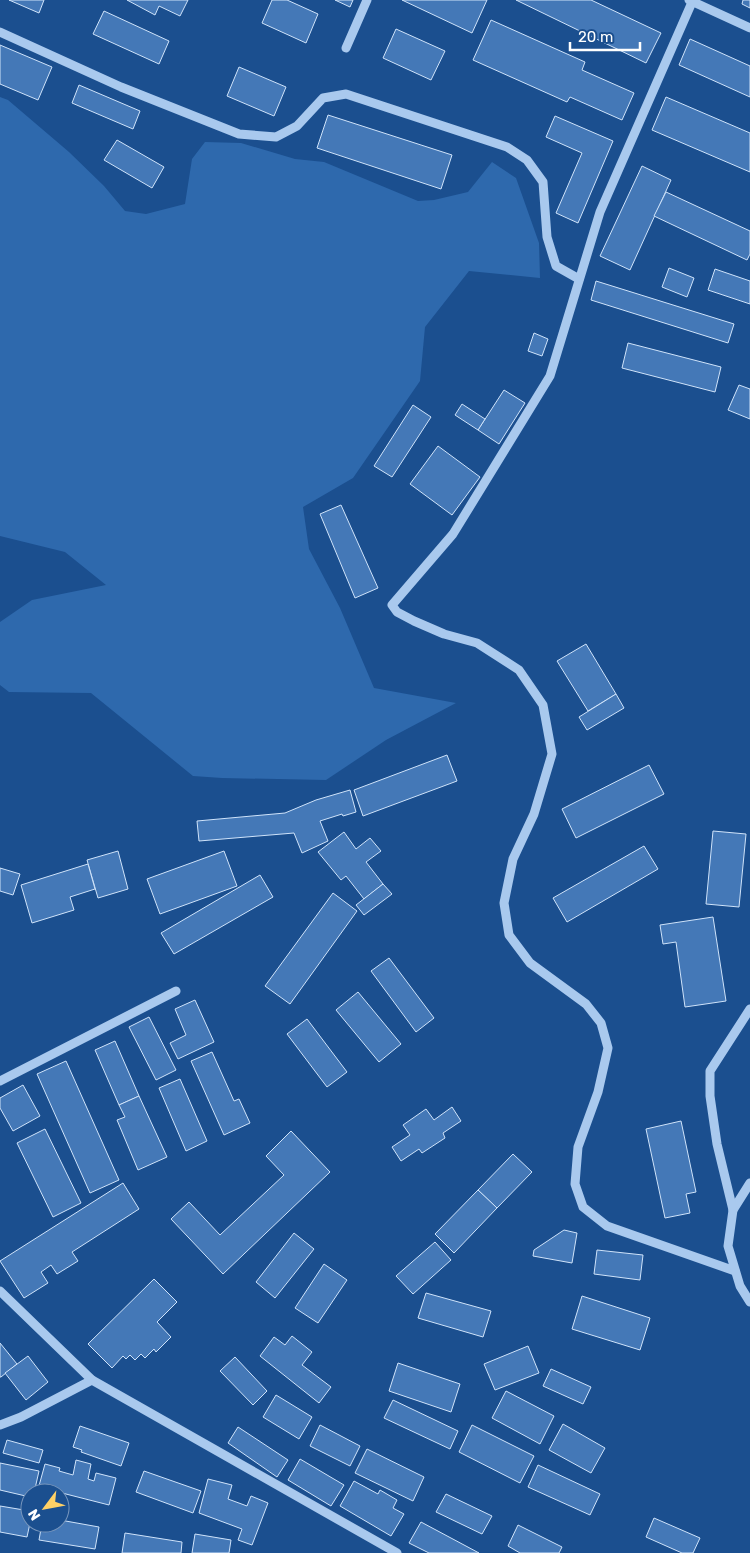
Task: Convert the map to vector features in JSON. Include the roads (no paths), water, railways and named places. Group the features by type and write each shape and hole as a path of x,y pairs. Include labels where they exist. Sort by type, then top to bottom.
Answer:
{"street":[{"path":"346,48 367,0"},
{"path":"736,1271 607,1226 583,1207 575,1184 578,1147 598,1092 608,1048 601,1023 586,1004 530,963 510,935 504,903 513,859 534,814 552,754 543,705 519,670 477,643 444,634 414,621 397,612 392,605 453,534 550,376 600,212 691,0 750,28"},
{"path":"0,32 121,87 239,134 276,137 297,126 323,98 346,94 507,147 527,160 543,182 547,237 556,266 579,279"},
{"path":"0,1080 176,991"},
{"path":"750,1009 710,1071 710,1096 717,1144 733,1210 728,1246 740,1286 750,1302"},
{"path":"733,1210 750,1183"},
{"path":"0,1290 92,1380 396,1553"},
{"path":"0,1426 92,1380"}]}
